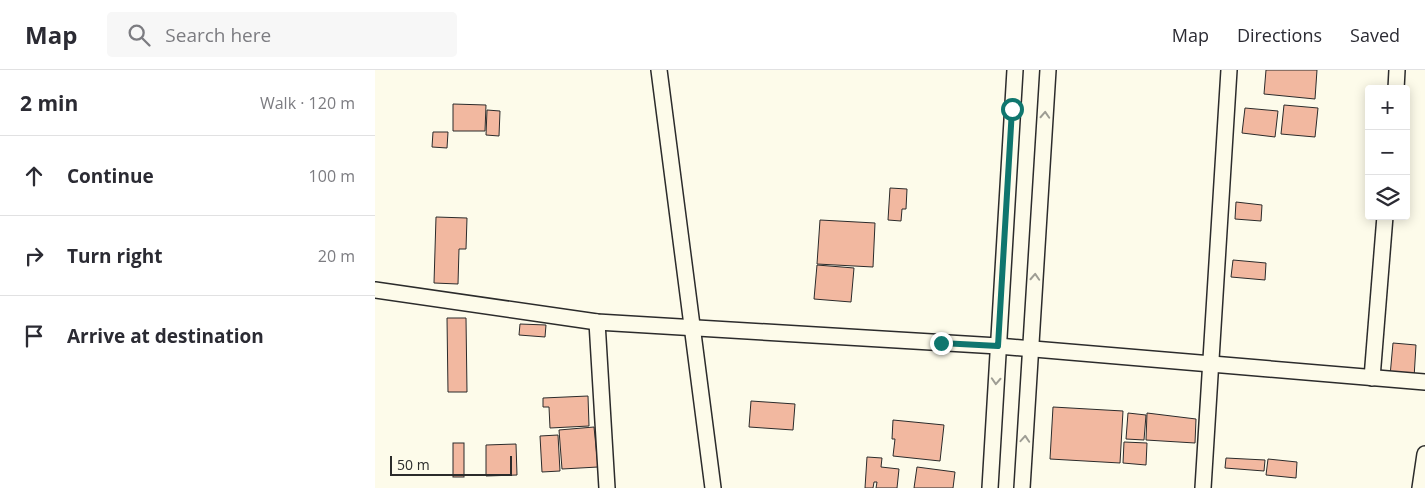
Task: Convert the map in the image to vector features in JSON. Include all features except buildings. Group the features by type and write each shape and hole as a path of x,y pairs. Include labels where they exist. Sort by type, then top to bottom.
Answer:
{"street":[{"path":"659,70 713,488"},
{"path":"990,488 1015,70"},
{"path":"1022,488 1048,70"},
{"path":"1203,488 1209,364 1229,70"},
{"path":"1396,85 1397,70"},
{"path":"1372,378 1385,220"},
{"path":"375,290 597,322 998,346 1425,382"},
{"path":"597,322 607,488"},
{"path":"1419,488 1425,454"}],"route":[{"path":"941,343 998,346 1012,109"}]}
